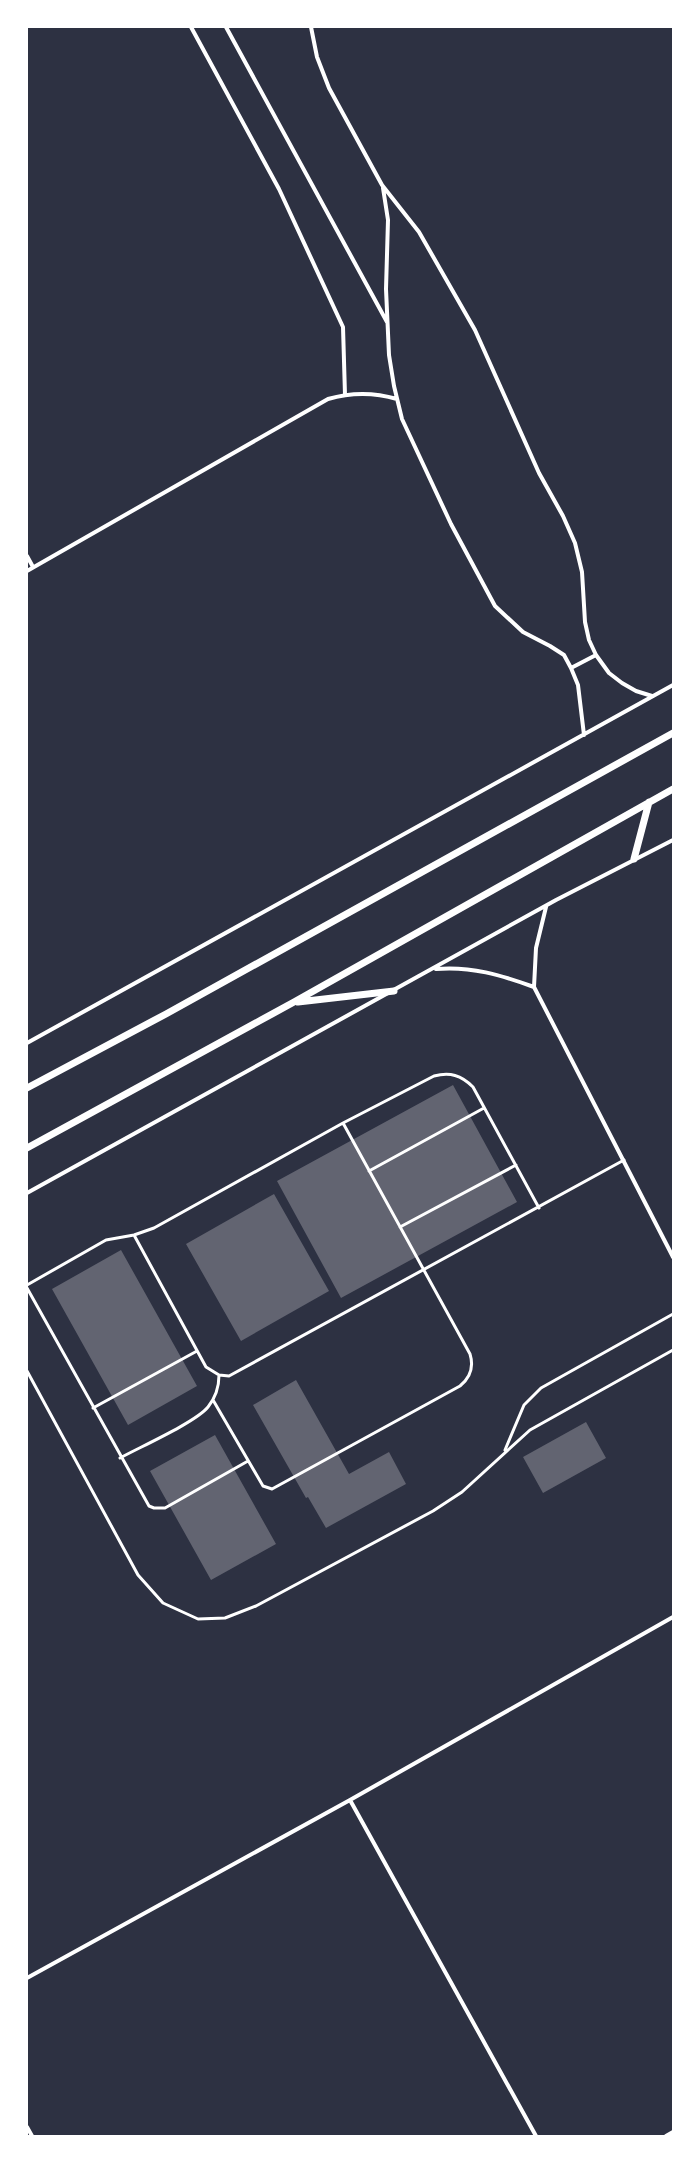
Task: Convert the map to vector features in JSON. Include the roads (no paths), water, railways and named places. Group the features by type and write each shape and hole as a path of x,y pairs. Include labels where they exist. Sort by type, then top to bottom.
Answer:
{"street":[{"path":"191,27 279,189 343,327 345,395"},
{"path":"226,27 388,323"},
{"path":"311,27 317,57 329,88 382,185 419,232 475,330 539,473 563,516 575,543 582,572 585,622 589,640 596,655 609,672 622,683 636,691 652,696"},
{"path":"382,185 388,220 386,290 389,355 402,419 451,524 495,606 523,632 550,646 564,656 571,668 578,685 584,735"},
{"path":"27,571 312,407 345,395 380,394 397,399"},
{"path":"27,556 33,567"},
{"path":"571,668 596,655"},
{"path":"27,1043 673,685"},
{"path":"27,1088 180,1006 673,733"},
{"path":"27,1148 294,1002 673,789"},
{"path":"634,858 649,802"},
{"path":"27,1193 634,858 673,840"},
{"path":"546,907 536,948 534,987 624,1159 673,1257"},
{"path":"434,969 459,967 480,970 534,987"},
{"path":"294,1002 394,991"},
{"path":"27,1978 350,1800 673,1617"},
{"path":"350,1800 536,2136"},
{"path":"27,2127 32,2136"},
{"path":"666,2136 673,2132"}],"lane":[{"path":"248,1461 165,1508 159,1509 149,1506 120,1458 27,1287 106,1240 134,1235 154,1228 343,1123 434,1076 445,1074 455,1075 465,1079 473,1087 538,1208"},
{"path":"369,1171 484,1108"},
{"path":"213,1400 263,1486 272,1489 460,1386 467,1381 471,1373 473,1363 470,1354 343,1123"},
{"path":"134,1235 206,1366 219,1375 229,1376 538,1208 624,1159"},
{"path":"400,1227 516,1165"},
{"path":"504,1452 524,1405 541,1388 673,1314"},
{"path":"27,1371 138,1575 163,1603 198,1619 225,1618 256,1606 433,1511 462,1492 488,1469 504,1452 535,1427 673,1350"},
{"path":"93,1408 197,1351"},
{"path":"120,1458 201,1413 213,1400 218,1388 219,1375"}]}
